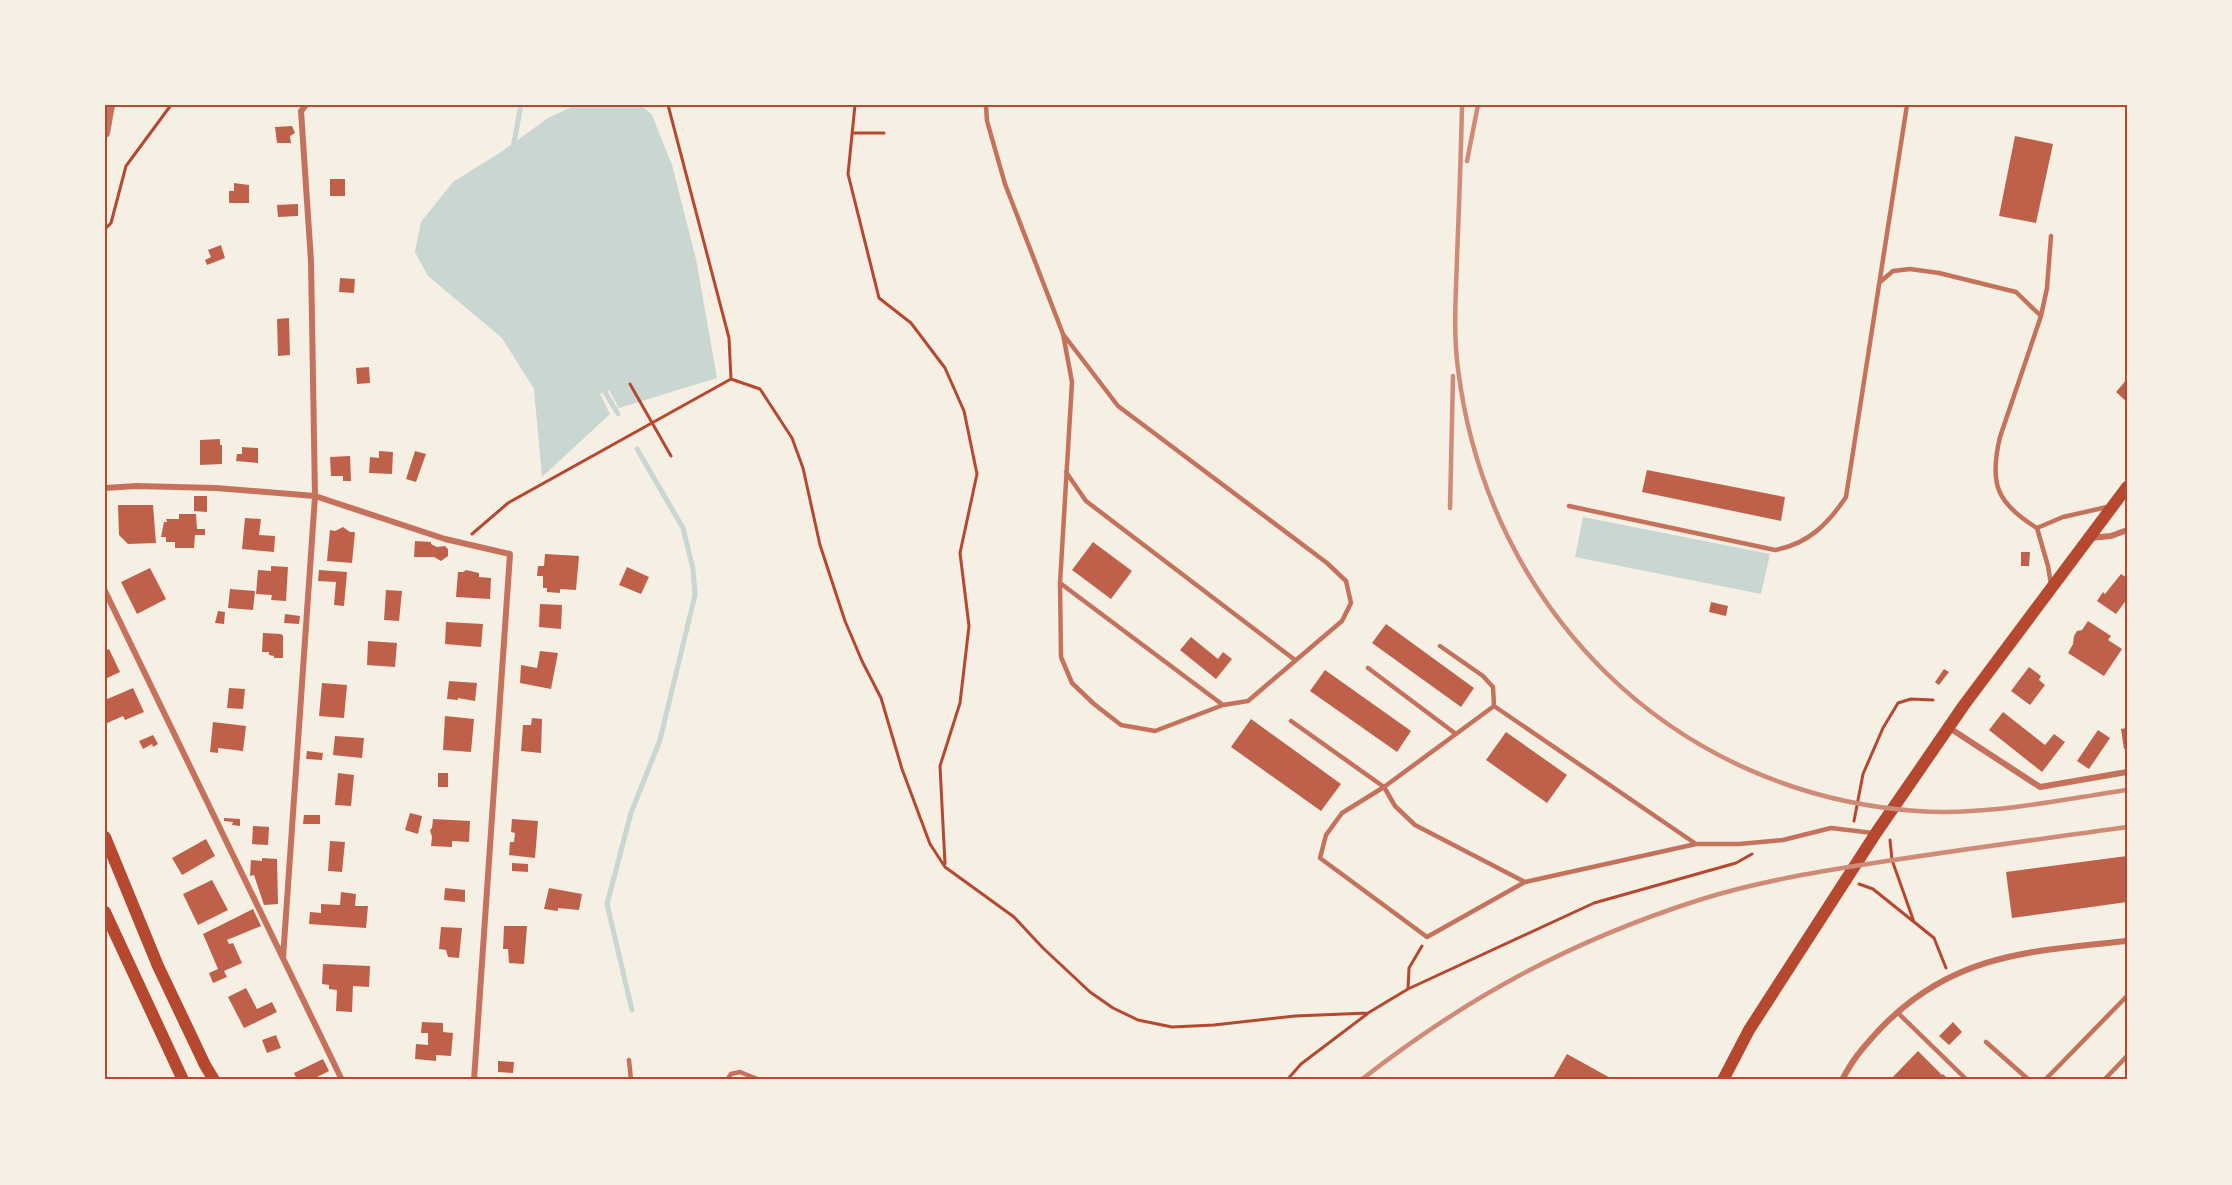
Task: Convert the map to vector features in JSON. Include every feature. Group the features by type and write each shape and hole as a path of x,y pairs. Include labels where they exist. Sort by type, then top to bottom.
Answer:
{"main road":[{"path":"1723,1080 1749,1030 1876,833 1948,727 2127,487"},
{"path":"105,837 158,966 204,1065 214,1080"},
{"path":"105,912 183,1080"}],"street":[{"path":"105,133 110,105"},
{"path":"282,958 315,496 310,261 302,111 306,105"},
{"path":"105,488 136,486 216,488 315,496 445,539 510,554 474,1080"},
{"path":"2089,538 2111,536 2127,530"},
{"path":"105,591 342,1080"},
{"path":"1948,727 2040,787 2127,772"},
{"path":"1842,1080 1853,1058 1897,1012 1922,993 1950,977 1988,961 2031,951 2127,941"}],"lane":[{"path":"986,105 987,120 1005,184 1063,334 1071,382 1060,583 1061,657 1072,683 1121,724 1155,731 1223,705 1248,701 1342,621 1351,603 1346,581 1327,562 1118,406 1063,334"},
{"path":"1569,506 1775,550 1792,547 1815,532 1835,513 1846,496 1908,105"},
{"path":"2051,236 2047,288 2041,316 1995,457 1998,488 2003,499 2016,515 2037,528 2048,566 2051,587"},
{"path":"1880,282 1893,271 1910,269 1939,273 2016,292 2041,316"},
{"path":"1066,472 1086,501 1295,660"},
{"path":"2037,528 2063,517 2113,506"},
{"path":"1060,583 1223,705"},
{"path":"1440,646 1483,676 1493,687 1494,706"},
{"path":"1368,668 1456,734"},
{"path":"1494,706 1384,788 1342,813 1326,835 1320,858 1427,938 1525,882 1696,844 1739,844 1783,840 1831,828 1876,833"},
{"path":"1494,706 1696,844"},
{"path":"1291,721 1384,788 1395,806 1415,825 1525,882"},
{"path":"2045,1080 2127,996"},
{"path":"1897,1012 1967,1080"},
{"path":"1986,1042 2029,1080"},
{"path":"2104,1080 2127,1056"},
{"path":"629,1060 631,1080"},
{"path":"727,1080 731,1074 740,1072 760,1080"}],"path":[{"path":"105,229 111,223 126,166 171,105"},
{"path":"668,105 729,338 731,379"},
{"path":"855,105 848,174 879,298 911,322 945,368 964,411 977,474 960,553 969,626 960,703 940,766 945,867"},
{"path":"852,133 884,133"},
{"path":"462,543 508,503 731,379 760,389 792,438 803,468 820,545 845,621 881,698 902,769 930,844 945,867 1014,917 1090,992 1113,1008 1138,1020 1172,1027 1295,1016 1368,1013"},
{"path":"630,384 671,456"},
{"path":"1852,830 1863,774 1882,728 1898,703 1911,699 1933,700"},
{"path":"1891,835 1889,844 1892,860 1914,922"},
{"path":"1287,1080 1301,1064 1368,1013 1408,989 1594,903 1736,863 1756,853"},
{"path":"1846,880 1873,889 1934,938 1950,977"},
{"path":"1408,989 1409,968 1427,938"}],"shaded area":[{"path":"576,105 641,105 652,115 672,165 696,259 717,378 619,408 609,390 600,394 610,414 542,477 534,389 502,338 428,276 415,252 421,222 453,182 501,152 548,118"},
{"path":"1583,517 1770,554 1761,594 1575,557"}],"building":[{"path":"292,126 295,133 290,136 291,143 277,143 275,127"},
{"path":"2015,136 2053,144 2036,223 1999,216"},
{"path":"330,179 345,179 345,196 330,196"},
{"path":"234,183 249,185 249,203 229,203 229,191 234,191"},
{"path":"298,204 298,216 278,217 277,205"},
{"path":"221,245 225,258 207,265 205,260 211,257 208,250"},
{"path":"340,278 355,279 354,293 339,292"},
{"path":"289,318 290,355 278,356 277,319"},
{"path":"369,367 370,383 357,384 356,368"},
{"path":"2127,379 2127,402 2116,392"},
{"path":"220,439 222,464 200,465 200,440"},
{"path":"242,447 258,448 258,463 236,461 237,454 242,454"},
{"path":"379,451 393,452 392,474 369,473 370,457 379,458"},
{"path":"415,451 426,454 416,482 406,479"},
{"path":"350,456 351,481 343,481 343,476 331,476 330,457"},
{"path":"1647,470 1785,497 1781,521 1642,492"},
{"path":"194,496 207,496 207,512 194,511"},
{"path":"118,505 153,505 156,543 128,544 119,535"},
{"path":"179,514 196,514 197,529 205,529 205,535 195,535 194,548 175,548 175,542 166,542 166,537 161,537 166,519 179,519"},
{"path":"245,518 261,519 259,535 275,536 274,552 242,549"},
{"path":"343,527 350,532 355,532 352,563 327,561 330,530 335,531"},
{"path":"415,541 431,542 437,547 445,546 448,549 448,556 441,561 434,557 414,557"},
{"path":"1093,542 1132,571 1111,599 1072,570"},
{"path":"2021,552 2030,552 2029,566 2021,566"},
{"path":"545,554 579,556 576,590 560,589 560,593 547,592 547,588 543,588 543,576 537,576 538,566 544,566"},
{"path":"271,566 288,567 286,601 271,600 272,595 256,594 258,570 271,571"},
{"path":"627,567 649,577 641,594 619,585"},
{"path":"150,568 166,599 137,614 121,582"},
{"path":"319,570 347,572 344,606 334,605 336,582 318,581"},
{"path":"466,570 479,573 479,577 491,578 490,599 456,597 458,572"},
{"path":"2121,574 2127,578 2127,599 2116,614 2097,601"},
{"path":"230,589 255,591 253,610 228,608"},
{"path":"386,590 402,591 399,621 384,620"},
{"path":"1711,602 1728,606 1726,616 1709,612"},
{"path":"540,604 562,605 561,629 539,627"},
{"path":"218,611 225,612 224,624 215,623"},
{"path":"285,614 300,616 299,624 284,623"},
{"path":"2088,621 2111,636 2108,640 2122,649 2104,676 2068,653 2077,631 2082,630"},
{"path":"446,622 483,624 481,647 445,644"},
{"path":"1386,624 1474,688 1461,707 1372,643"},
{"path":"263,633 283,636 283,658 274,658 269,655 269,652 262,652"},
{"path":"1191,637 1218,659 1223,652 1232,659 1216,679 1180,650"},
{"path":"368,641 397,643 395,667 367,665"},
{"path":"109,649 120,672 105,679 105,651"},
{"path":"540,651 558,653 551,689 520,683 521,665 537,668"},
{"path":"2029,667 2041,676 2039,680 2045,685 2030,705 2011,691"},
{"path":"1944,669 1949,672 1939,685 1935,682"},
{"path":"1325,670 1411,731 1397,752 1310,691"},
{"path":"449,681 477,683 475,701 447,699"},
{"path":"322,683 347,685 344,718 319,716"},
{"path":"133,688 144,712 125,720 123,716 105,724 105,700"},
{"path":"229,688 245,689 243,709 227,708"},
{"path":"2003,712 2045,745 2054,734 2065,742 2042,772 1989,730"},
{"path":"445,716 474,719 471,752 443,750"},
{"path":"532,718 542,719 541,753 521,751 523,725 531,725"},
{"path":"1251,719 1341,784 1321,811 1231,747"},
{"path":"213,722 246,726 243,751 218,748 218,753 210,752"},
{"path":"2127,728 2127,748 2124,749 2121,729"},
{"path":"2098,730 2110,738 2089,769 2077,761"},
{"path":"1506,732 1567,775 1547,803 1486,760"},
{"path":"153,735 158,744 153,747 152,744 143,749 139,741"},
{"path":"335,736 364,738 362,758 333,755"},
{"path":"307,751 323,753 322,760 306,759"},
{"path":"338,773 354,775 351,806 335,805"},
{"path":"438,773 448,773 448,787 438,787"},
{"path":"410,813 422,816 418,834 405,830"},
{"path":"304,815 320,815 320,824 303,824"},
{"path":"224,818 240,819 240,826 224,821"},
{"path":"433,819 470,821 469,842 452,841 452,847 431,846 430,830"},
{"path":"512,819 538,821 535,858 509,855 510,842 514,842 515,833 511,832"},
{"path":"253,826 269,827 268,845 252,844"},
{"path":"206,839 215,856 182,875 172,858"},
{"path":"330,841 345,842 342,872 328,871"},
{"path":"2127,856 2127,902 2012,918 2006,872"},
{"path":"262,858 277,859 278,904 264,905 254,875 250,876 251,860 262,861"},
{"path":"512,863 528,864 528,872 512,871"},
{"path":"212,880 228,910 198,925 183,894"},
{"path":"445,888 465,890 465,902 444,900"},
{"path":"549,888 582,894 579,910 544,909"},
{"path":"341,892 356,894 355,906 368,906 366,928 309,924 310,912 321,913 321,904 340,905"},
{"path":"253,909 261,926 227,940 229,944 233,943 242,963 224,971 227,977 213,983 209,973 218,969 203,934"},
{"path":"504,926 527,926 524,964 509,963 508,949 503,949"},
{"path":"441,927 462,928 459,958 448,957 446,950 439,949"},
{"path":"323,964 370,966 369,987 353,986 352,1012 336,1011 337,990 329,989 329,985 322,984"},
{"path":"246,988 257,1009 272,1002 277,1012 244,1028 228,997"},
{"path":"422,1022 443,1023 443,1032 453,1033 451,1056 436,1055 436,1061 415,1059 416,1044 428,1045 428,1033 421,1033"},
{"path":"1953,1022 1962,1032 1949,1045 1939,1036"},
{"path":"276,1035 281,1048 267,1053 262,1040"},
{"path":"1918,1051 1942,1075 1949,1080 1890,1080"},
{"path":"1567,1054 1614,1080 1552,1080"},
{"path":"323,1059 329,1071 315,1078 316,1080 297,1080 294,1073"},
{"path":"498,1061 514,1062 513,1073 498,1072"}],"waterway":[{"path":"513,148 521,105"},
{"path":"602,387 618,414"},
{"path":"632,1010 607,904 631,813 660,740 695,595 693,569 683,528 637,449"}],"railway":[{"path":"1462,105 1456,341 1458,369 1476,456 1508,537 1552,610 1607,674 1672,727 1747,769 1828,797 1917,811 1944,812 2023,806 2127,790"},
{"path":"1467,161 1478,105"},
{"path":"1450,508 1453,376"},
{"path":"1361,1080 1441,1023 1522,974 1607,934 1699,900 1771,881 1820,872 2127,827"}]}
